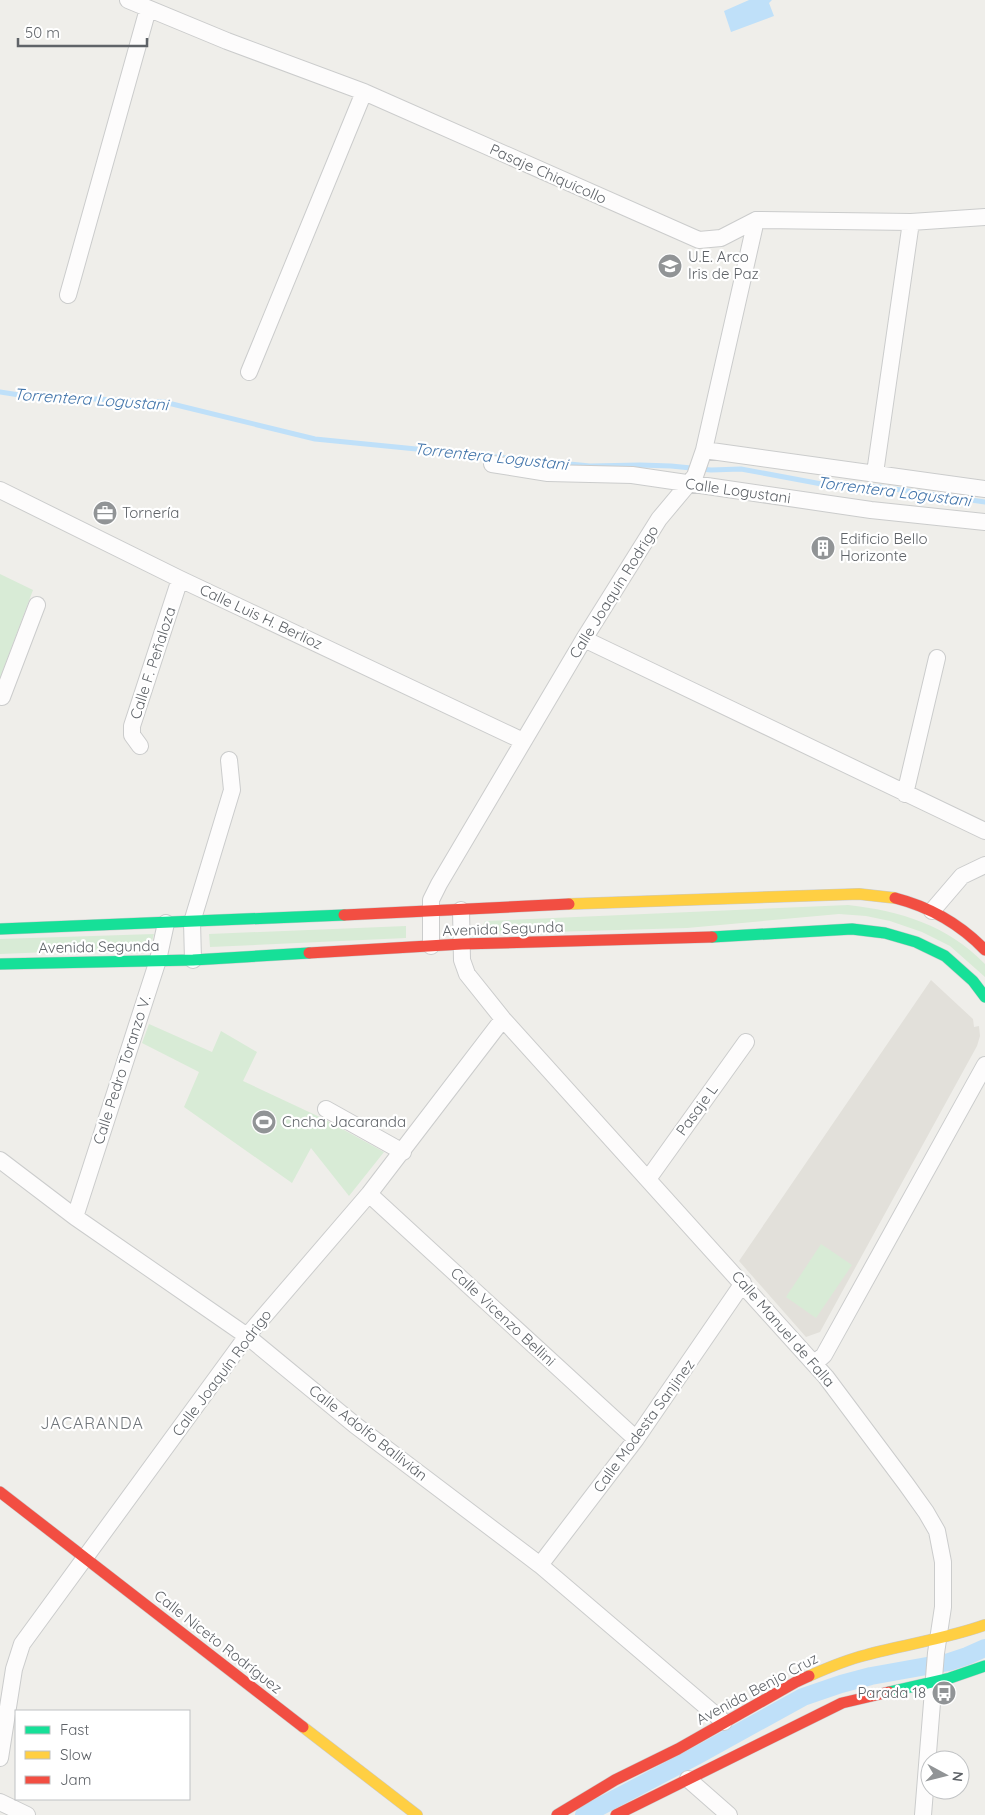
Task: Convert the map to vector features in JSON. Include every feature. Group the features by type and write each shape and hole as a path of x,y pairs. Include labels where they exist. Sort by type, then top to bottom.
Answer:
{"main road":[{"name":"Avenida Segunda","path":"0,930 859,894 890,897 932,911 976,940 985,950"},
{"name":"Avenida Segunda","path":"0,964 193,960 462,944 688,939 852,929 886,933 916,942 945,956 973,981 985,997"},
{"name":"Calle Niceto Rodríguez","path":"0,1492 417,1815"},
{"name":"Avenida Benjo Cruz","path":"557,1815 615,1780 678,1749 796,1682 835,1665 866,1655 937,1646 958,1635 985,1625"},
{"path":"616,1815 842,1703 934,1677 985,1666"}],"street":[{"name":"Pasaje Chiquicollo","path":"128,0 227,41 364,92 699,240 721,238 756,220 911,222 985,217"},
{"path":"68,295 148,9"},
{"path":"249,372 364,92"},
{"name":"Calle Joaquín Rodrigo","path":"431,946 431,900 439,884 584,639 659,519 697,468 756,220"},
{"path":"875,474 911,222"},
{"name":"Calle Logustani","path":"492,464 548,473 632,475 697,468 875,474 985,489"},
{"name":"Calle Logustani","path":"697,468 871,510 985,522"},
{"name":"Calle Luis H. Berlioz","path":"0,490 180,579 523,741"},
{"name":"Calle F. Peñaloza","path":"140,746 132,736 132,726 180,579"},
{"path":"0,696 2,697 37,605"},
{"path":"584,639 985,831"},
{"path":"905,794 937,658"},
{"path":"193,960 192,922 232,790 229,760"},
{"path":"932,911 962,876 985,865"},
{"name":"Calle Manuel de Falla","path":"462,910 462,960 467,974 503,1019 815,1363 906,1484 937,1531 943,1562 943,1607 934,1677 923,1815"},
{"name":"Calle Pedro Toranzo V.","path":"75,1217 158,960 166,922"},
{"name":"Calle Joaquín Rodrigo","path":"0,1758 14,1669 22,1644 86,1559 247,1336 403,1152 503,1019"},
{"name":"Pasaje L","path":"648,1179 746,1042"},
{"path":"815,1363 824,1356 985,1064"},
{"path":"326,1109 403,1152"},
{"name":"Calle Adolfo Ballivián","path":"0,1160 75,1217 247,1336 355,1426 540,1565 724,1722"},
{"name":"Calle Vicenzo Bellini","path":"369,1194 636,1439"},
{"name":"Calle Modesta Sanjinez","path":"540,1565 636,1439 743,1283"},
{"path":"688,1779 729,1815"},
{"path":"0,1802 27,1815"}],"shaded area":[{"path":"931,980 973,1019 974,1027 979,1026 980,1036 977,1046 820,1332 806,1337 739,1261"}],"green space":[{"path":"0,574 33,590 0,678"},
{"path":"848,905 905,916 939,930 955,939 985,964 985,977 950,946 922,932 890,921 866,916 839,914 687,928 487,934 482,931 485,921"},
{"path":"406,926 406,938 210,947 209,934"},
{"path":"154,934 150,948 0,954 0,939"},
{"path":"149,1024 212,1052 221,1031 257,1052 243,1081 324,1119 384,1152 349,1196 311,1148 292,1183 184,1107 199,1072 142,1043"},
{"path":"821,1244 852,1265 816,1318 786,1297"}],"water":[{"path":"749,0 772,0 769,3 774,16 731,32 724,11"}],"waterway":[{"name":"Torrentera Logustani","path":"0,392 26,396 164,402 315,439 590,466 640,465 711,470 741,469 827,485 880,487 985,502"},
{"path":"584,1815 803,1697 871,1676 949,1662 985,1648"}],"traffic: fast":[{"path":"0,929 344,915"},
{"path":"712,937 852,929 885,933 916,942 945,956 973,981 985,997"},
{"path":"0,964 193,960 309,953"},
{"path":"889,1692 950,1678 985,1666"}],"traffic: slow":[{"path":"569,904 859,894 895,898"},
{"path":"809,1676 859,1657 956,1634 985,1625"},
{"path":"303,1727 417,1815"}],"traffic: jam":[{"path":"895,898 920,906 955,924 985,950"},
{"path":"344,915 569,904"},
{"path":"309,953 462,944 712,937"},
{"path":"0,1492 303,1727"},
{"path":"557,1815 615,1780 678,1749 809,1676"},
{"path":"616,1815 842,1703 889,1692"}],"place":[{"name":"U.E. Arco Iris de Paz","path":"670,266"},
{"name":"Tornería","path":"105,513"},
{"name":"Edificio Bello Horizonte","path":"823,548"},
{"name":"Cncha Jacaranda","path":"264,1122"},
{"name":"Parada 18","path":"944,1693"}],"district":[{"name":"JACARANDA","path":"92,1423"}]}
